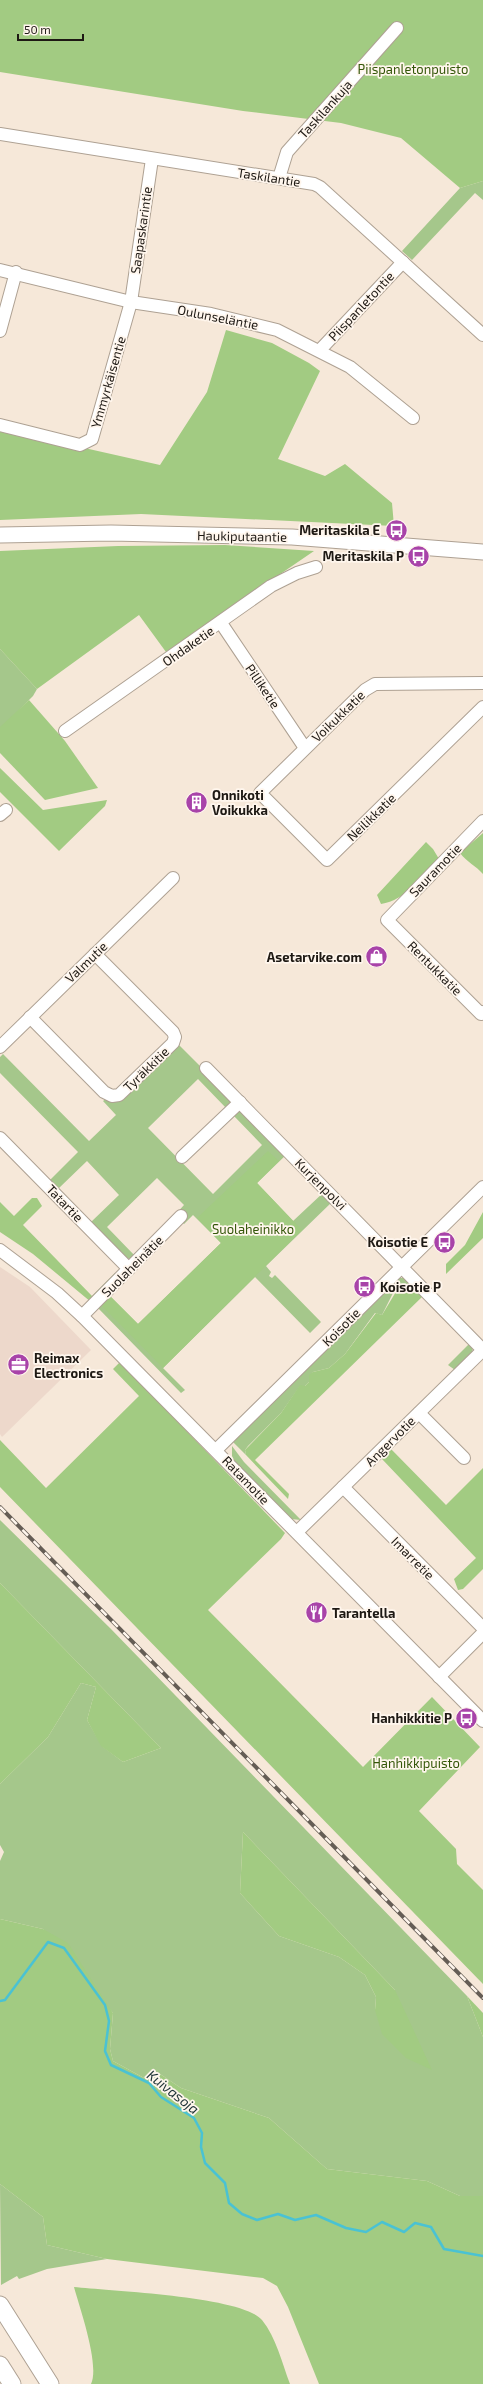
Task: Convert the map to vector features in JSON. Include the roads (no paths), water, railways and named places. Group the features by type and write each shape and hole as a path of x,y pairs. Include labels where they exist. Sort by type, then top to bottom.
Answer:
{"highway":[{"path":"0,2305 50,2384"},
{"path":"0,2365 12,2384"}],"main road":[{"name":"Haukiputaantie","path":"0,536 111,533 292,537 483,552"}],"street":[{"name":"Taskilankuja","path":"279,178 287,152 397,28"},
{"name":"Taskilantie","path":"0,134 314,184 320,187 483,335"},
{"name":"Saapaskarintie","path":"131,302 152,159"},
{"name":"Piispanletontie","path":"320,350 403,262"},
{"name":"Oulunseläntie","path":"0,270 16,272 131,302 211,314 277,330 320,350 368,380 413,418"},
{"path":"0,331 16,272"},
{"name":"Ymmyrkäisentie","path":"0,425 80,445 92,439 131,302"},
{"name":"Ohdaketie","path":"65,731 221,623 271,586 297,573 316,567"},
{"name":"Pilliketie","path":"221,623 306,748"},
{"name":"Voikukkatie","path":"260,793 364,690 375,684 483,683"},
{"name":"Neilikkatie","path":"260,793 327,860 483,707"},
{"name":"Sauramotie","path":"387,920 483,821"},
{"name":"Valmutie","path":"0,1047 173,878"},
{"name":"Rentukkatie","path":"387,920 481,1014 483,1012"},
{"name":"Tyräkkitie","path":"30,1017 104,1092 112,1096 119,1095 173,1044 175,1037 173,1032 95,954"},
{"name":"Kurjenpolvi","path":"206,1068 483,1350"},
{"path":"182,1157 240,1102"},
{"name":"Tatartie","path":"0,1138 129,1269"},
{"name":"Koisotie","path":"216,1450 483,1188"},
{"name":"Suolaheinätie","path":"82,1316 181,1216"},
{"name":"Ratamotie","path":"0,1250 57,1293 82,1316 298,1532 483,1721"},
{"name":"Angervotie","path":"298,1532 483,1350"},
{"path":"419,1413 464,1458"},
{"name":"Imarretie","path":"344,1487 483,1628"},
{"path":"439,1676 483,1633"}],"waterway":[{"name":"Kuivasoja","path":"0,2001 5,2000 48,1942 64,1948 105,2005 109,2021 105,2051 111,2065 149,2083 161,2097 194,2118 202,2133 201,2147 205,2163 225,2183 229,2203 242,2214 257,2220 278,2214 295,2220 316,2215 346,2228 366,2232 382,2222 404,2232 415,2223 431,2227 444,2249 483,2256"}],"railway":[{"path":"0,1507 483,1998"}],"place":[{"name":"Meritaskila E","path":"396,530"},
{"name":"Meritaskila P","path":"419,556"},
{"name":"Onnikoti Voikukka","path":"197,802"},
{"name":"Asetarvike.com","path":"377,957"},
{"name":"Koisotie E","path":"444,1242"},
{"name":"Koisotie P","path":"365,1287"},
{"name":"Reimax Electronics","path":"18,1365"},
{"name":"Tarantella","path":"316,1613"},
{"name":"Hanhikkitie P","path":"467,1718"}],"park label":[{"name":"Piispanletonpuisto","path":"413,69"},
{"name":"Suolaheinikko","path":"253,1229"},
{"name":"Hanhikkipuisto","path":"416,1763"}]}
